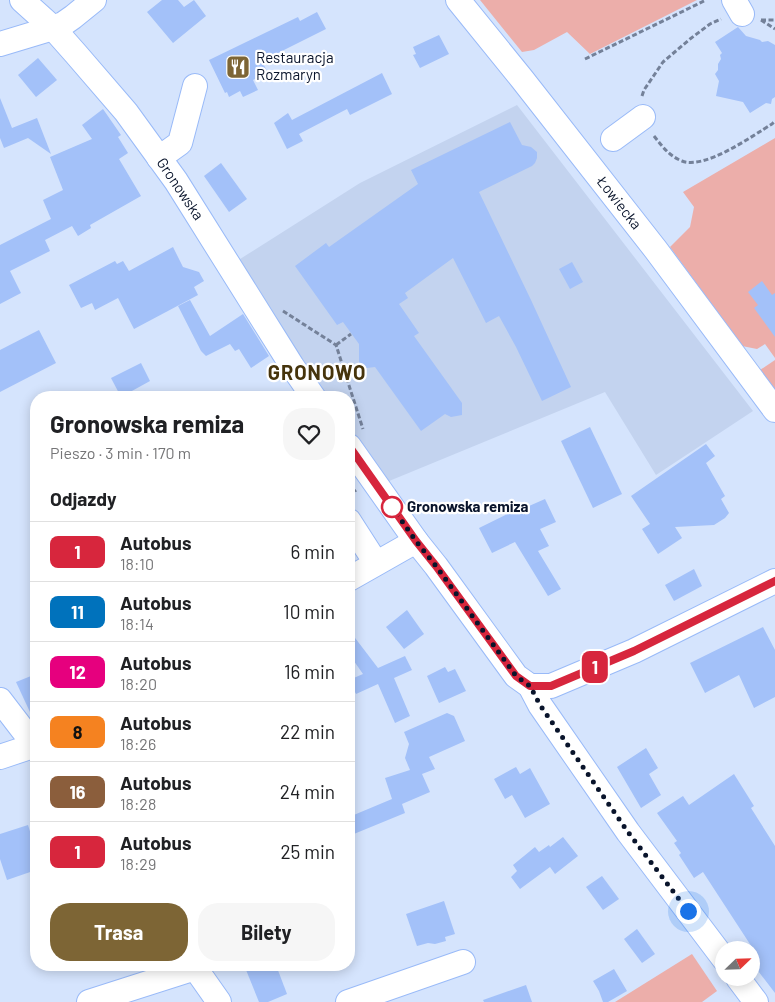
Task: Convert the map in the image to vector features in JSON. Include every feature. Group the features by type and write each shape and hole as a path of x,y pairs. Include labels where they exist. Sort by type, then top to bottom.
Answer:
{"street":[{"name":"Gronowska","path":"22,0 53,28 126,112 176,181 309,391"},
{"path":"0,44 53,28 73,17 94,0"},
{"name":"Łowiecka","path":"458,0 656,250 775,410"},
{"path":"159,158 180,143 195,86"},
{"path":"613,139 643,116"},
{"path":"356,454 416,541 516,676 530,686 540,705 628,832 715,946"},
{"path":"355,531 376,564"},
{"path":"355,576 416,541"},
{"path":"530,686 551,686 634,651 775,581"},
{"path":"0,700 30,738"},
{"path":"0,757 30,748"},
{"path":"348,1002 463,962"},
{"path":"88,1002 179,971"},
{"path":"197,971 219,1002"},
{"path":"744,986 756,1002"}],"path":[{"path":"585,59 704,1"},
{"path":"745,11 775,20"},
{"path":"719,20 710,24 663,62 644,90 639,106 649,129 667,152 682,161 693,163 715,158 775,121"},
{"path":"278,308 336,345 344,391"},
{"path":"336,345 351,334"}],"shaded area":[{"path":"480,0 697,0 590,54 567,32 534,50 522,52"},
{"path":"517,105 753,411 656,475 605,392 377,486 355,455 355,391 310,391 229,266 360,183"},
{"path":"775,138 775,358 765,344 757,349 742,346 670,247 690,227 694,207 683,192"},
{"path":"775,360 775,390 760,370"},
{"path":"692,954 717,991 702,1002 615,1002"}],"building":[{"path":"162,0 178,0 184,7 194,0 206,16 173,43 147,12"},
{"path":"317,12 326,29 262,61 268,73 253,80 258,90 243,97 240,91 229,97 227,92 225,93 209,60 298,17 300,21"},
{"path":"738,27 746,36 762,42 768,41 775,45 775,97 772,99 771,104 766,103 750,113 743,102 716,96 719,81 715,74 718,70 722,53 715,42"},
{"path":"439,35 449,54 420,68 413,55 416,54 413,47"},
{"path":"38,58 57,80 36,97 18,75"},
{"path":"382,73 392,94 350,115 347,109 299,134 303,141 287,149 274,123 288,113 292,120"},
{"path":"0,98 12,128 37,118 51,154 28,138 4,148 0,138"},
{"path":"103,109 121,135 118,137 128,153 119,159 141,196 90,225 91,228 78,236 72,226 45,240 50,251 10,271 21,293 0,304 0,245 51,219 43,200 63,190 50,157 92,139 82,125"},
{"path":"510,122 522,145 531,147 537,152 535,163 479,192 571,387 542,401 499,316 486,323 453,258 405,293 408,298 399,304 419,333 414,336 462,403 462,415 451,417 445,414 421,431 375,367 359,369 359,344 343,322 337,325 295,266 326,243 329,247 418,184 411,170"},
{"path":"221,163 247,199 229,212 204,176"},
{"path":"173,247 183,267 199,272 204,281 194,287 198,295 134,329 118,298 95,310 92,303 81,308 69,285 115,261 117,264 123,261 129,271"},
{"path":"572,262 583,282 570,289 559,269"},
{"path":"762,281 772,295 775,293 775,337 754,308 758,305 748,292"},
{"path":"190,300 210,336 243,314 269,356 251,368 239,349 235,351 230,344 206,356 201,351 178,306"},
{"path":"39,330 56,363 0,392 0,350"},
{"path":"141,363 150,381 132,391 118,391 111,378"},
{"path":"590,427 622,494 593,508 561,441"},
{"path":"706,444 715,456 706,463 725,496 721,499 729,513 714,525 675,527 682,538 658,554 642,529 650,524 631,496"},
{"path":"545,499 556,522 540,529 549,546 538,551 561,589 548,596 515,542 492,553 479,528 528,504 529,506"},
{"path":"694,569 702,586 674,601 665,585"},
{"path":"407,610 424,634 404,649 386,627"},
{"path":"763,627 775,650 775,697 754,708 739,675 705,693 690,663"},
{"path":"355,638 378,668 405,656 412,670 394,678 410,716 395,723 378,684 356,694 355,677 363,674 355,663"},
{"path":"445,667 448,672 455,669 466,691 439,703 427,676"},
{"path":"30,676 30,712 16,682"},
{"path":"447,713 454,716 465,741 429,757 435,769 422,774 430,792 402,804 405,813 355,834 355,814 392,799 385,778 410,770 405,758 409,744 404,732"},
{"path":"646,748 658,768 649,774 661,795 641,808 617,767"},
{"path":"516,767 520,774 530,768 550,804 525,818 512,795 505,799 494,779"},
{"path":"734,774 754,806 751,808 775,846 775,993 760,973 760,941 748,941 703,872 694,878 679,855 681,853 674,843 677,841 657,813 683,796 689,805"},
{"path":"28,825 30,832 30,872 7,880 0,859 0,834"},
{"path":"563,837 578,856 555,874 550,867 520,889 511,877 517,871 513,865 535,847 539,852 549,845 550,847"},
{"path":"602,876 619,899 603,910 586,887"},
{"path":"444,901 455,934 445,937 446,941 417,946 406,914"},
{"path":"637,929 655,954 642,963 624,939"},
{"path":"614,969 627,991 608,1002 603,1002 593,981"},
{"path":"246,971 278,971 287,994 268,1002 259,1002"},
{"path":"526,985 532,1002 484,1002 483,1000"}],"bus line":[{"name":"1","path":"355,455 416,541 516,676 530,686 551,686 634,651 775,581"}],"place":[{"name":"Restauracja Rozmaryn","path":"238,67"},
{"name":"Gronowska remiza","path":"392,507"}],"district":[{"name":"GRONOWO","path":"317,373"}],"route":[{"path":"392,507 516,676 530,686 540,705 628,832 688,911"}]}
